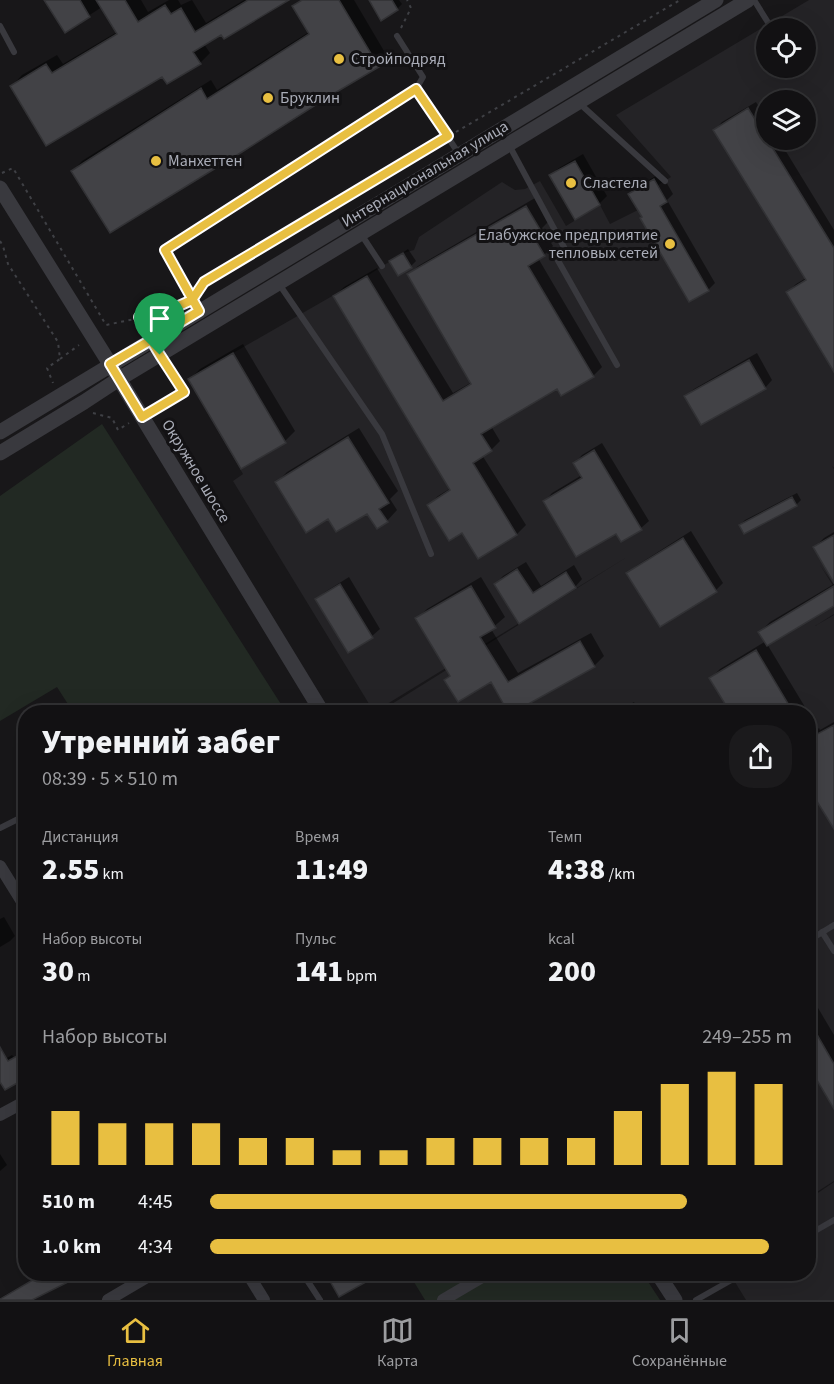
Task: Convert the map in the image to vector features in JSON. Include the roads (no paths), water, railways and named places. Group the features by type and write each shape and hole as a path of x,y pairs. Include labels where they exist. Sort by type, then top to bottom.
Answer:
{"street":[{"name":"Интернациональная улица","path":"0,432 151,340 196,305 460,154 716,0"},
{"name":"Интернациональная улица","path":"0,453 748,0"},
{"name":"Окружное шоссе","path":"0,188 318,705"},
{"path":"2,872 18,896"},
{"path":"0,1115 18,1105"},
{"path":"108,1300 140,1281"},
{"path":"252,1281 264,1300"},
{"path":"443,1300 475,1281"},
{"path":"663,1281 675,1300"}],"lane":[{"path":"754,0 765,18"},
{"path":"0,26 14,52"},
{"path":"196,305 165,250 416,89 423,78 397,36"},
{"path":"416,89 460,154"},
{"path":"579,102 665,181"},
{"path":"508,145 565,249 556,257 617,365"},
{"path":"361,234 382,266"},
{"path":"279,284 382,434 431,554"},
{"path":"0,828 18,819"},
{"path":"816,936 834,925"},
{"path":"822,932 834,951"},
{"path":"816,1230 834,1220"},
{"path":"308,1281 320,1300"},
{"path":"696,1300 730,1281"}],"place":[{"name":"Стройподряд","path":"339,59"},
{"name":"Бруклин","path":"268,98"},
{"name":"Манхеттен","path":"156,161"},
{"name":"Сластела","path":"571,183"},
{"name":"Елабужское предприятие тепловых сетей","path":"670,244"}]}
